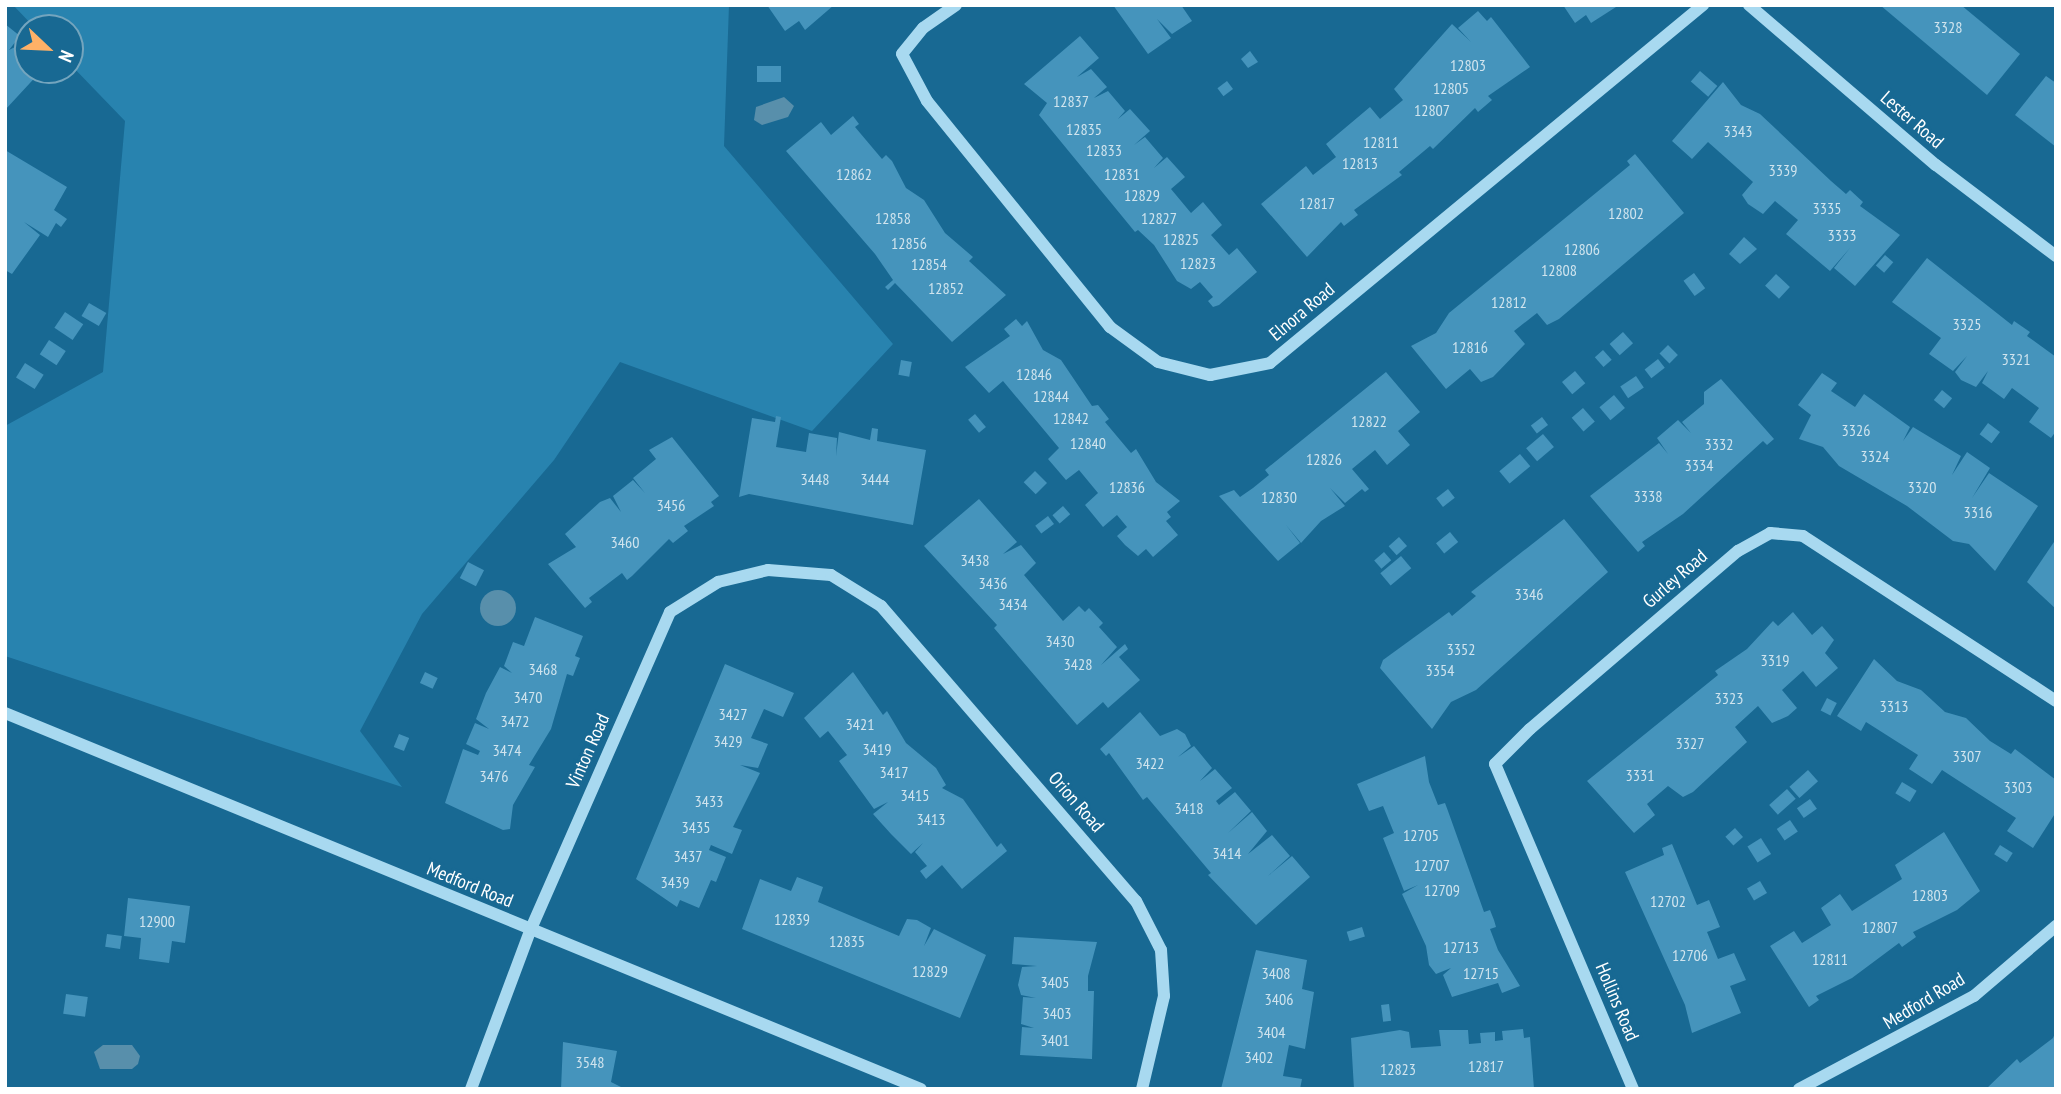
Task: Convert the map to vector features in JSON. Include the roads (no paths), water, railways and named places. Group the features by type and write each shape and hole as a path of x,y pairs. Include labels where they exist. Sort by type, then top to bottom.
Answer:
{"street":[{"name":"Elnora Road","path":"956,5 902,54 927,101 1110,327 1158,362 1210,375 1270,363 1703,5"},
{"name":"Lester Road","path":"1749,5 1936,165 2056,256"},
{"name":"Gurley Road","path":"1566,931 1496,764 1738,551 1770,533 1803,536 2056,701"},
{"name":"Vinton Road","path":"471,1089 530,930 670,612 718,582 768,569 831,575 851,588"},
{"name":"Orion Road","path":"851,588 881,606 1136,901 1161,950 1164,996 1142,1089"},
{"name":"Medford Road","path":"5,713 920,1089"},
{"name":"Medford Road","path":"1799,1089 1974,996 2056,926"},
{"name":"Hollins Road","path":"1566,931 1633,1089"}]}
